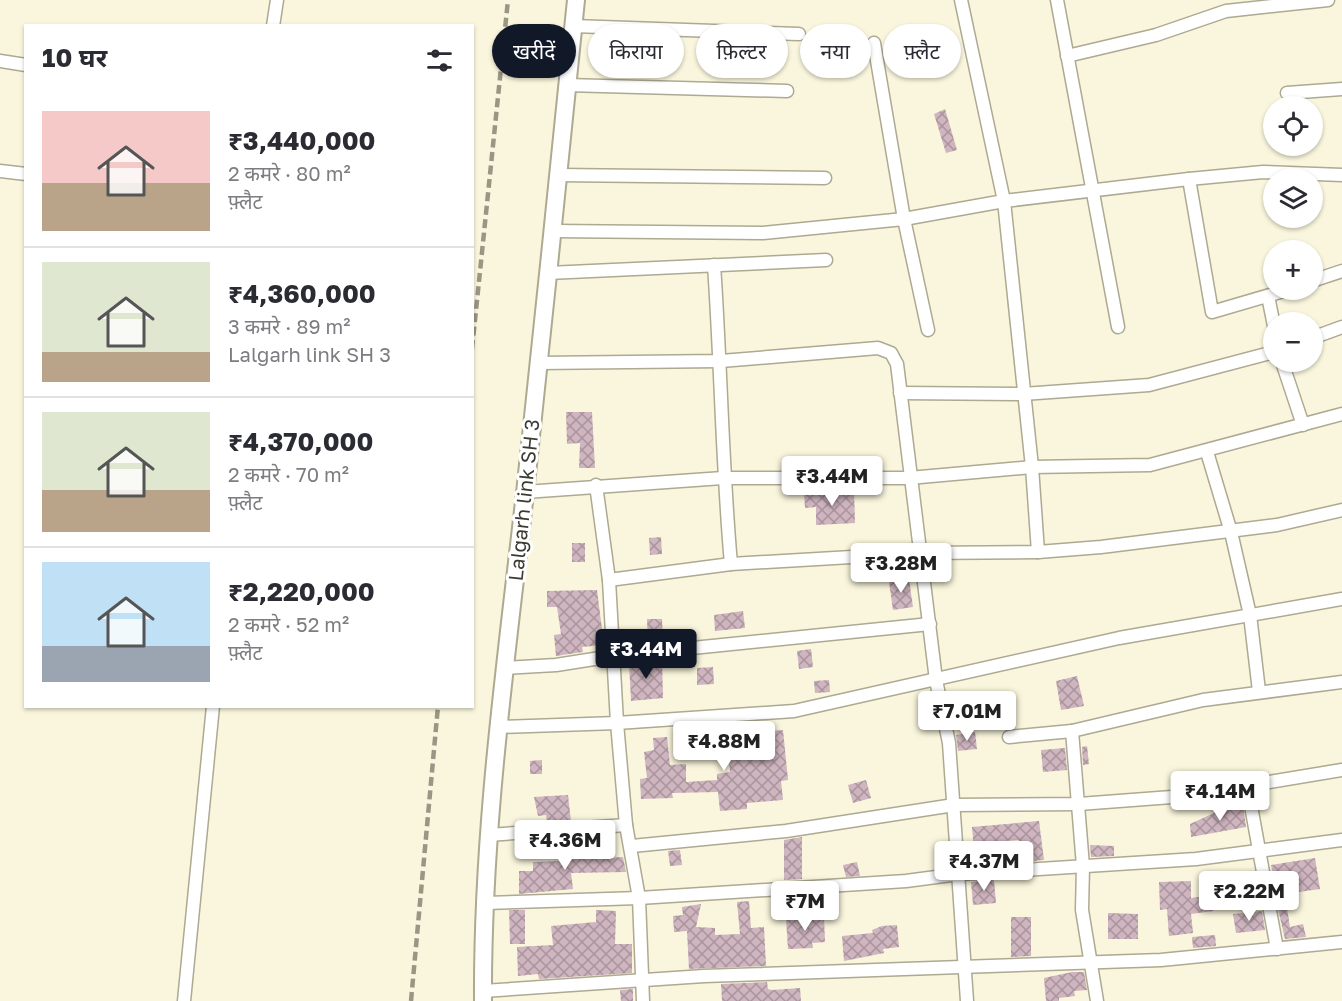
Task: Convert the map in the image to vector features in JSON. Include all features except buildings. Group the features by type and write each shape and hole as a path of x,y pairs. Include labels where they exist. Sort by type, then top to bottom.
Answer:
{"street":[{"path":"273,24 277,0"},
{"name":"Lalgarh link SH 3","path":"573,24 576,0"},
{"path":"961,0 1004,201 1032,467 1038,552"},
{"path":"1057,0 1118,327"},
{"path":"1067,56 1156,34 1226,11 1328,0"},
{"path":"576,26 799,34"},
{"path":"874,43 904,219 928,330"},
{"path":"0,61 24,65"},
{"name":"Lalgarh link SH 3","path":"483,996 488,834 497,727 525,492 567,78"},
{"path":"566,85 787,91"},
{"path":"1287,93 1342,89"},
{"path":"0,171 24,174"},
{"path":"553,231 763,233 904,219 1004,201 1189,179 1263,172 1342,175"},
{"path":"557,176 825,178"},
{"path":"1189,179 1212,312 1263,297"},
{"path":"548,273 825,260"},
{"path":"714,266 721,361 723,478 731,564"},
{"path":"1323,277 1342,271"},
{"path":"1323,334 1342,327"},
{"path":"538,363 721,361 878,348 891,353 897,364 909,478 936,680 949,743 967,1001"},
{"path":"900,393 1023,394 1149,386 1263,355"},
{"path":"1285,372 1303,425"},
{"path":"525,492 596,485 723,478 909,478 1032,467 1150,465 1207,452 1342,414"},
{"path":"1207,452 1231,532 1250,615 1259,691"},
{"path":"596,485 609,580 617,723 627,825 639,898 643,1001"},
{"path":"609,580 731,564 920,553 1038,552 1231,532 1277,525 1342,510"},
{"path":"497,727 617,723 794,711 1119,638 1342,599"},
{"path":"504,668 556,665 613,656 930,624"},
{"path":"1009,737 1072,731 1203,700 1342,682"},
{"path":"184,1001 213,708"},
{"path":"1072,731 1083,866 1083,910 1097,1001"},
{"path":"632,846 786,831 954,806 1079,804 1185,796 1342,770"},
{"path":"1247,784 1277,949"},
{"path":"488,834 627,825"},
{"path":"485,903 639,898 906,881 959,874 1196,859 1342,840"},
{"path":"483,996 704,976 1161,960 1342,942"}],"railway":[{"path":"474,330 508,0"},
{"path":"411,1001 438,708"}]}
